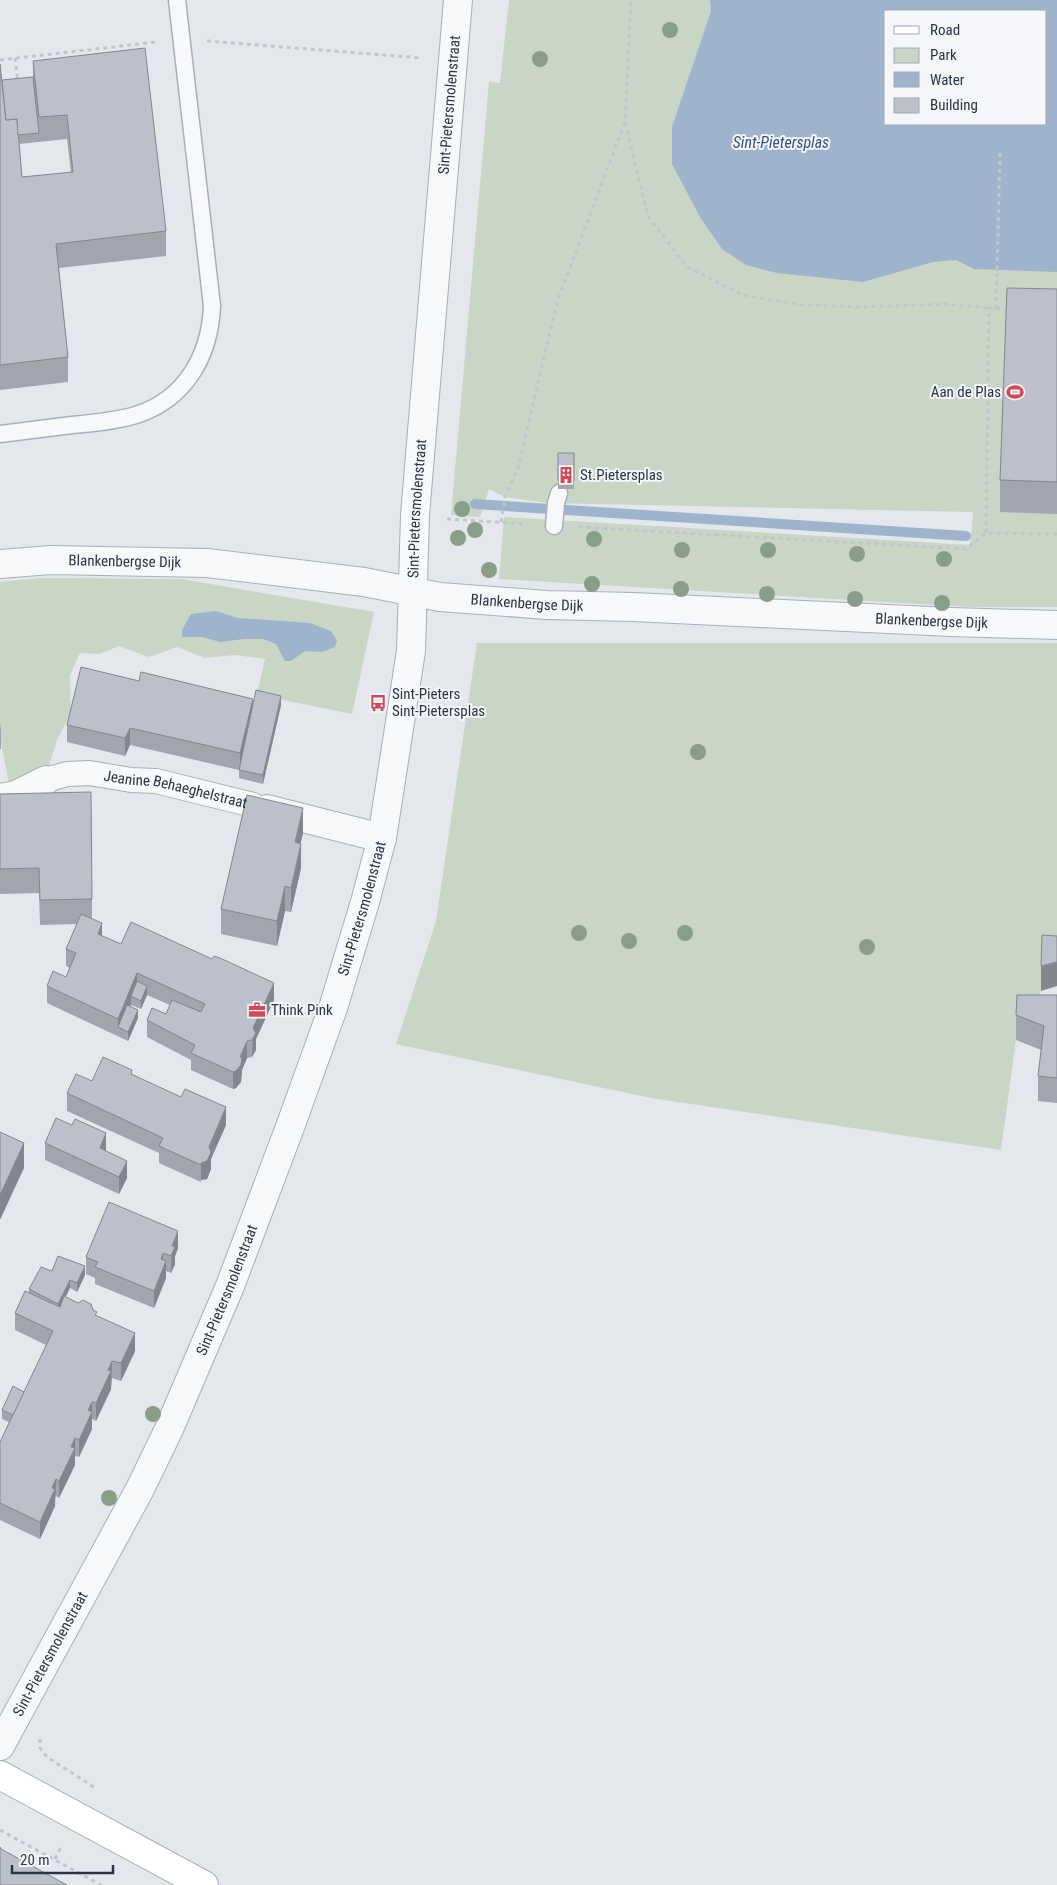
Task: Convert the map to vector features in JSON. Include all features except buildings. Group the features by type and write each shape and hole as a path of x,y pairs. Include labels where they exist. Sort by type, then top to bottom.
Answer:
{"main road":[{"path":"0,1775 204,1885"}],"street":[{"name":"Sint-Pietersmolenstraat","path":"0,1746 140,1489 169,1429 230,1286 333,1008 382,838 411,651 415,515 458,0"},
{"name":"Blankenbergse Dijk","path":"0,564 50,560 207,563 364,582 440,597 547,605 634,607 914,621 1057,625"},
{"name":"Jeanine Behaeghelstraat","path":"0,798 16,795 46,780 67,774 90,773 131,780 156,781 382,838"}],"lane":[{"path":"0,434 116,420 138,414 158,405 176,392 191,376 208,343 212,306 178,0"},
{"path":"555,524 558,498"}],"path":[{"path":"631,0 625,122 648,216 687,267 743,295 803,304 861,307 944,304 1014,309"},
{"path":"0,60 182,38 453,60"},
{"path":"15,58 18,87"},
{"path":"501,522 504,500 518,468 557,302 625,122"},
{"path":"996,309 1000,153"},
{"path":"986,533 989,308"},
{"path":"443,519 555,524 966,550 986,533 1057,534"},
{"path":"40,1736 40,1748 47,1757 94,1787"},
{"path":"0,1830 101,1885"}],"green space":[{"path":"509,0 1057,0 1057,607 970,607 499,579 504,517 970,545 973,512 547,503 505,497 489,489 480,517 451,515 489,82 500,83"},
{"path":"40,578 181,579 374,612 352,714 284,700 256,699 265,659 235,655 205,658 177,647 149,657 119,646 100,654 80,653 70,675 71,713 57,740 49,766 9,784 0,737 0,582"},
{"path":"477,643 1057,643 1057,961 1042,960 1041,991 1030,1020 1017,1020 1001,1150 651,1098 396,1044 436,921"}],"water":[{"name":"Sint-Pietersplas","path":"710,0 1057,0 1057,272 974,269 956,260 933,262 863,282 777,273 746,265 722,249 700,217 672,164 672,127 711,11"},
{"path":"216,611 238,618 310,623 331,631 337,640 335,647 322,652 305,651 291,661 285,661 276,644 263,639 220,642 202,637 182,637 182,630 191,614"}],"waterway":[{"path":"475,504 966,536"}],"place":[{"name":"Aan de Plas","path":"1015,392"},
{"name":"St.Pietersplas","path":"566,475"},
{"name":"Sint-Pieters Sint-Pietersplas","path":"378,703"},
{"name":"Think Pink","path":"257,1010"}]}
